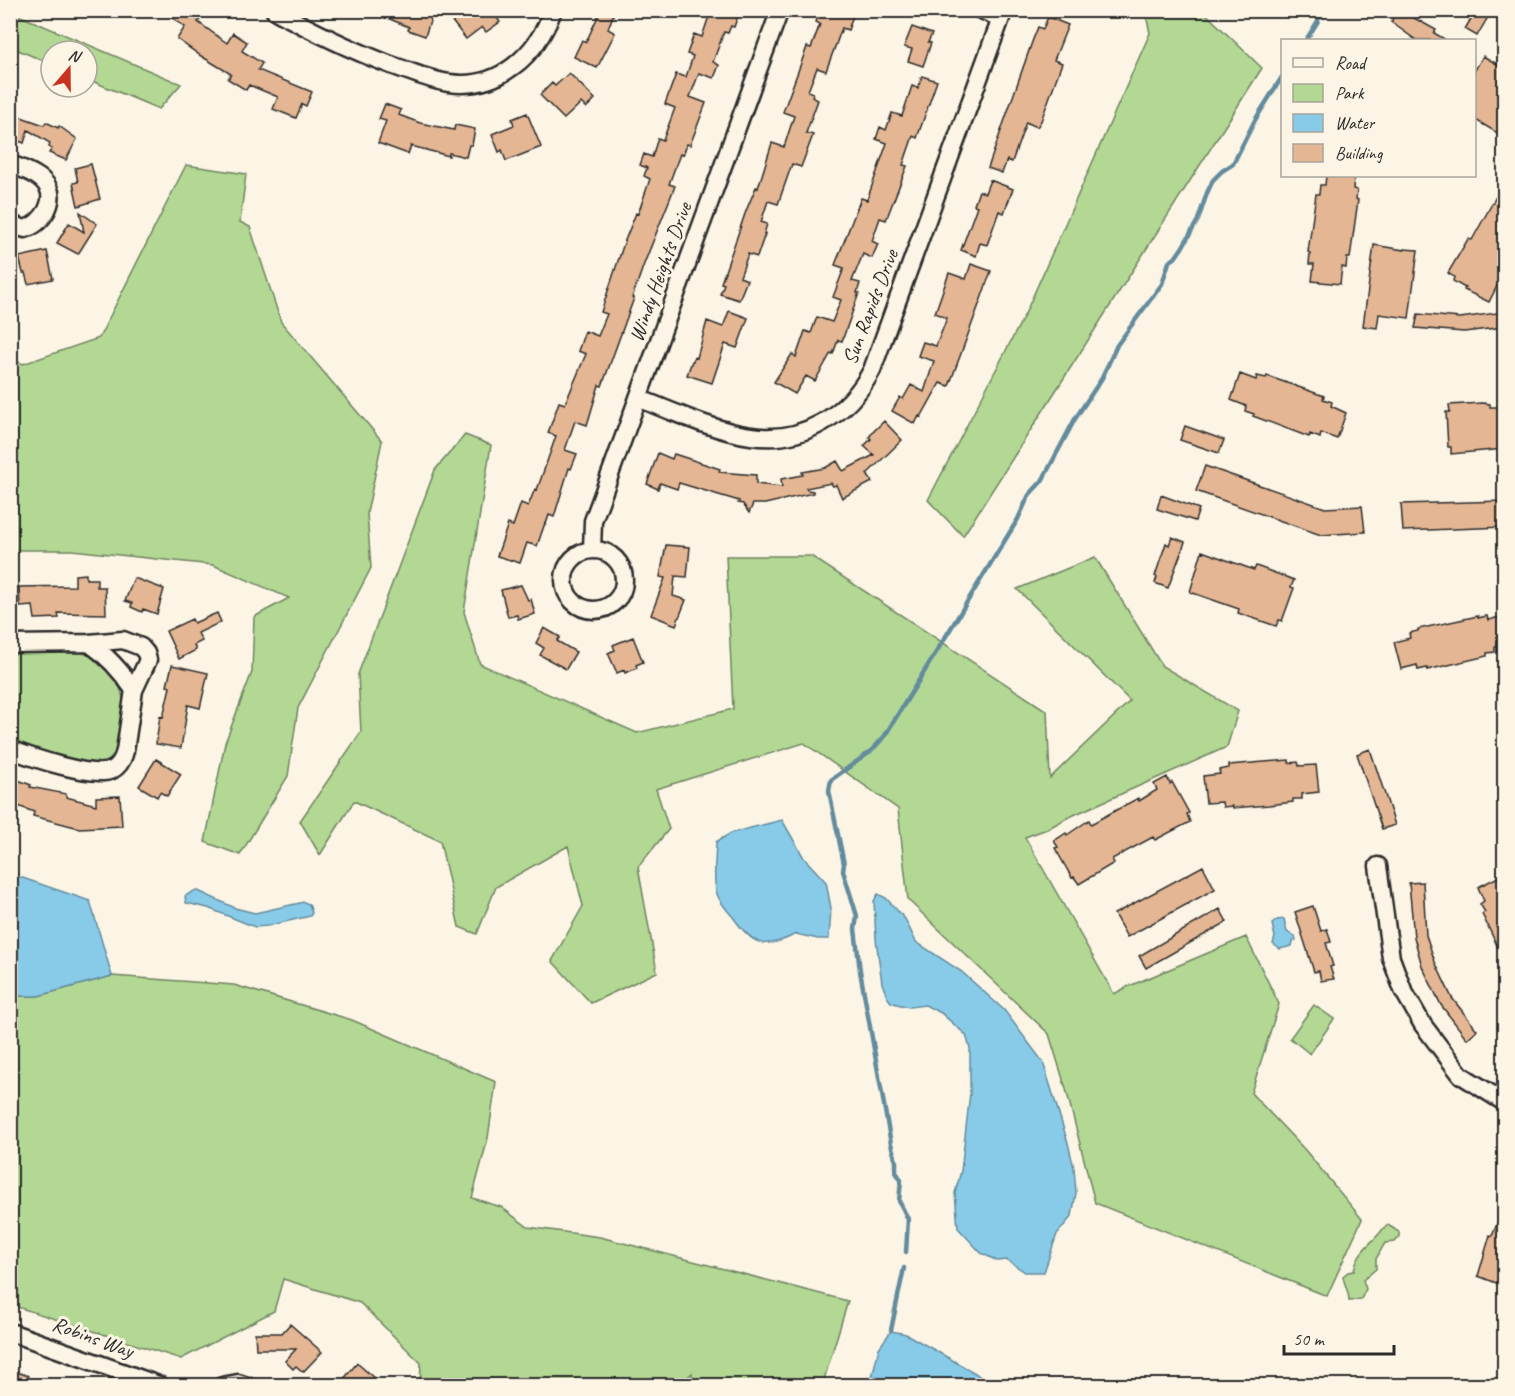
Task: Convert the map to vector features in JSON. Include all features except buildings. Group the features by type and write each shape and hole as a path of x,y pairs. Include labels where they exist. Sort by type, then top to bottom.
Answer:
{"street":[{"path":"274,10 326,38 379,60 437,81 464,84 490,79 507,71 522,60 538,42 553,10"},
{"name":"Windy Heights Drive","path":"592,550 593,521 780,10"},
{"path":"981,10 1002,14"},
{"name":"Sun Rapids Drive","path":"638,399 737,434 767,438 798,433 812,428 832,417 848,404 866,383 872,370 1002,14"},
{"path":"10,164 42,179 50,195 47,209 38,222 25,228 10,224"},
{"path":"10,644 123,640 141,647 148,660 134,690 125,751 122,760 112,770 97,772 83,770 38,759 10,749"},
{"path":"89,643 119,669 134,690"},
{"path":"1378,866 1391,958 1403,990 1423,1025 1461,1075 1504,1102"},
{"name":"Robins Way","path":"10,1332 160,1386"},
{"path":"222,1386 238,1383 247,1386"}],"green space":[{"path":"1145,11 1203,11 1262,68 963,536 928,500 1025,314 1150,33"},
{"path":"10,12 74,39 39,39 39,59 11,47"},
{"path":"99,49 181,84 159,109 99,84"},
{"path":"186,165 246,174 240,222 250,227 281,322 382,441 367,513 371,568 298,708 288,776 240,855 205,842 225,743 252,672 254,617 289,598 213,565 72,550 11,550 11,358 23,364 99,338"},
{"path":"465,435 491,445 464,612 480,664 637,733 733,709 726,556 811,556 1047,711 1050,778 1130,701 1017,589 1095,557 1162,666 1238,711 1227,747 1025,837 1114,994 1246,937 1279,1004 1251,1093 1305,1150 1362,1219 1327,1296 1095,1203 1066,1089 1049,1034 908,900 898,809 804,743 656,789 669,829 638,867 657,972 591,1003 552,961 583,906 568,846 496,887 477,934 459,927 440,841 354,801 320,855 300,821 361,732 358,674 435,470"},
{"path":"10,652 83,653 101,662 119,686 124,705 123,720 116,757 107,763 98,765 32,749 11,740"},
{"path":"112,976 234,985 352,1020 496,1082 488,1138 472,1198 501,1207 528,1227 600,1237 848,1301 822,1386 691,1385 692,1373 678,1386 420,1385 421,1363 360,1303 283,1279 274,1311 181,1359 11,1305 11,996 38,996"},
{"path":"1314,1005 1334,1019 1310,1054 1290,1038"},
{"path":"1388,1225 1399,1232 1399,1237 1395,1242 1385,1243 1376,1259 1376,1269 1363,1280 1366,1289 1361,1299 1349,1301 1343,1276 1354,1271 1363,1251"}],"water":[{"path":"782,820 804,858 826,882 831,908 829,939 796,934 775,942 760,942 747,934 717,894 714,875 716,842 731,833"},
{"path":"11,874 90,901 112,976 38,996 11,996"},
{"path":"196,890 235,908 255,913 304,902 309,904 312,913 310,916 255,927 208,908 186,903 185,896"},
{"path":"878,894 886,898 905,919 916,942 962,972 1004,1010 1043,1062 1068,1143 1074,1168 1076,1193 1072,1216 1057,1234 1044,1272 1025,1272 1007,1260 997,1261 981,1253 958,1228 955,1193 961,1171 970,1093 970,1048 966,1035 941,1013 925,1005 909,1007 897,1004 891,1002 887,997 882,983 876,939 874,901"},
{"path":"1284,919 1287,932 1295,936 1296,940 1293,941 1292,946 1280,949 1273,944 1275,937 1272,924"},
{"path":"891,1331 906,1334 975,1373 991,1385 870,1385 879,1348"}],"waterway":[{"path":"1307,39 1318,21 1321,10"},
{"path":"906,1252 908,1219 899,1201 901,1180 896,1172 896,1161 860,971 855,929 857,916 843,871 844,864 829,791 831,780 870,752 884,737 1018,519 1029,495 1042,481 1075,419 1102,378 1117,345 1162,284 1169,262 1182,248 1198,220 1213,180 1233,164 1255,120 1281,79"},
{"path":"891,1330 904,1268"}]}
